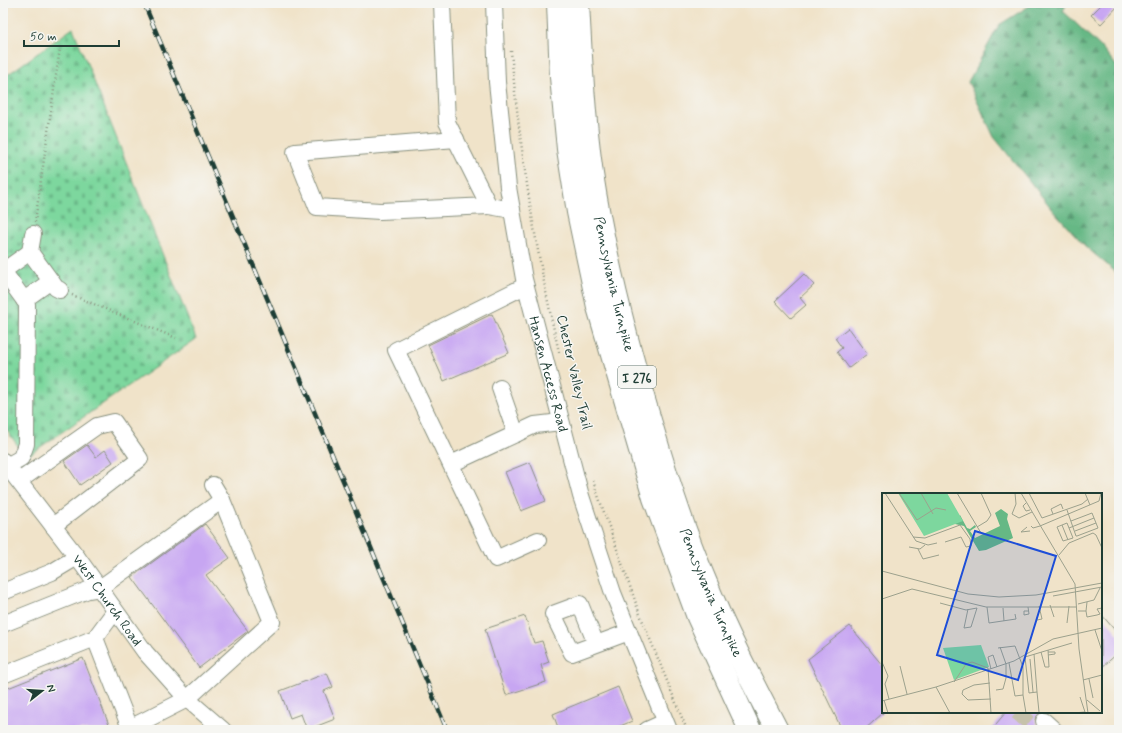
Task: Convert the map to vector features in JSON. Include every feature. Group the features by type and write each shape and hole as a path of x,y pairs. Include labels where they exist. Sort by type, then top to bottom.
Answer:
{"highway":[{"name":"Pennsylvania Turnpike","path":"558,3 561,77 568,149 578,212 598,307 654,498 698,617 750,730"},
{"name":"Pennsylvania Turnpike","path":"578,3 583,98 592,175 611,270 632,361 667,476 704,578 745,670 776,730"}],"street":[{"path":"442,3 447,122 489,206"},
{"name":"Hansen Access Road","path":"494,3 497,82 512,210 525,286 580,496 613,592 667,726"},
{"path":"456,139 295,152 316,207 380,211 489,206 512,210"},
{"path":"4,465 22,458 26,444 27,304 3,271 30,252 33,234"},
{"path":"24,300 55,285 30,252"},
{"path":"525,286 396,350 496,559 538,540"},
{"path":"500,388 516,434"},
{"path":"18,481 97,426 114,422 140,459 53,526"},
{"path":"451,464 535,425 561,422"},
{"name":"West Church Road","path":"4,465 77,557 145,652 187,699 223,730"},
{"path":"95,638 128,729 187,699 272,622 222,500 213,485"},
{"path":"3,624 88,590 100,588 222,500"},
{"path":"3,592 52,572 77,557"},
{"path":"3,675 95,638 115,611"},
{"path":"596,644 629,632"},
{"path":"187,699 206,730"},
{"path":"648,730 667,726"}],"path":[{"path":"33,234 60,48"},
{"name":"Chester Valley Trail","path":"511,48 517,116 536,243 561,358"},
{"path":"55,285 176,338"},
{"path":"592,477 639,612 687,730"}],"green space":[{"path":"1034,3 1067,3 1063,11 1103,49 1119,69 1119,275 1085,246 1052,209 994,137 968,82 999,25"},
{"path":"73,28 196,339 26,457 3,425 3,78"}],"building":[{"path":"1103,3 1119,3 1119,5 1101,24 1091,15"},
{"path":"804,274 814,285 800,298 806,305 791,318 775,301"},
{"path":"492,314 509,353 444,381 428,345"},
{"path":"848,328 867,354 849,368 837,352 842,348 835,338"},
{"path":"87,445 96,457 105,450 113,462 80,485 64,461"},
{"path":"530,462 546,501 521,511 505,472"},
{"path":"205,524 230,558 206,575 248,631 199,668 132,577"},
{"path":"1102,615 1119,635 1119,652 1102,667"},
{"path":"525,616 534,643 542,641 549,662 541,665 546,682 506,695 485,629"},
{"path":"850,626 882,665 883,713 864,730 842,730 808,659"},
{"path":"83,658 111,730 3,730 3,690"},
{"path":"327,673 333,687 324,691 335,719 307,730 301,714 290,718 280,691"},
{"path":"618,687 632,721 611,730 559,730 553,714"},
{"path":"1005,713 1040,713 1035,719 1038,728 1036,730 991,730"}],"tunnel":[{"path":"1018,713 1037,729"}],"railway":[{"path":"144,3 447,730"}]}
